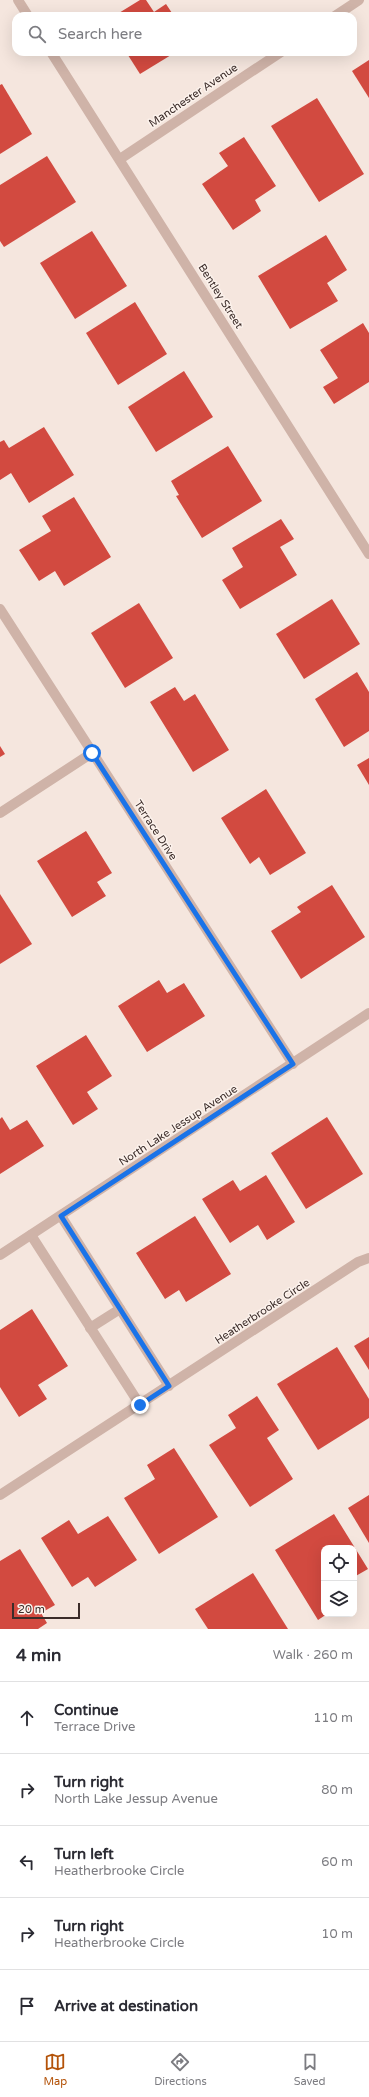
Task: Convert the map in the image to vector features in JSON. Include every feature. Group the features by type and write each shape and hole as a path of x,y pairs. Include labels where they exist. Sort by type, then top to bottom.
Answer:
{"street":[{"path":"18,0 26,12"},
{"path":"341,12 359,0"},
{"name":"Bentley Street","path":"54,56 369,554"},
{"name":"Manchester Avenue","path":"120,159 274,56"},
{"name":"Terrace Drive","path":"0,609 293,1064"},
{"path":"0,813 92,753"},
{"name":"North Lake Jessup Avenue","path":"0,1255 369,1013"},
{"path":"61,1216 169,1386"},
{"path":"31,1235 140,1405"},
{"name":"Heatherbrooke Circle","path":"0,1495 358,1262 369,1258"},
{"path":"90,1328 120,1309"}],"building":[{"path":"140,0 146,0 154,12 120,12"},
{"path":"166,4 171,12 154,12"},
{"path":"129,56 169,56 140,74"},
{"path":"369,60 369,98 352,71"},
{"path":"2,84 32,134 0,154 0,85"},
{"path":"317,98 364,174 319,202 271,126"},
{"path":"244,137 276,186 255,200 261,211 233,230 202,184 228,166 219,153"},
{"path":"47,156 76,202 4,247 0,241 0,185"},
{"path":"92,231 127,286 75,319 40,263"},
{"path":"326,235 347,270 327,283 338,301 290,329 258,276"},
{"path":"135,302 167,354 118,385 86,333"},
{"path":"363,323 369,333 369,382 334,404 323,387 338,378 320,350"},
{"path":"184,371 213,417 156,452 128,407"},
{"path":"44,427 74,475 29,503 11,473 0,480 0,442 4,440 9,448"},
{"path":"228,446 262,501 202,538 176,496 179,495 171,481"},
{"path":"74,497 111,557 64,586 55,571 39,581 19,550 51,531 42,516"},
{"path":"281,519 294,539 280,547 297,575 240,609 222,580 243,567 232,548"},
{"path":"332,599 360,644 304,679 276,634"},
{"path":"139,603 173,658 125,688 91,633"},
{"path":"357,672 369,692 369,731 344,747 315,699"},
{"path":"175,687 184,701 195,694 229,750 193,772 150,702"},
{"path":"0,746 5,754 0,757"},
{"path":"369,758 369,785 357,765"},
{"path":"266,789 306,853 270,875 259,857 250,864 221,818"},
{"path":"86,831 112,873 97,882 106,896 72,917 37,861"},
{"path":"332,885 365,937 301,979 271,931 301,912 297,907"},
{"path":"0,894 32,944 0,964"},
{"path":"159,980 167,993 184,983 205,1016 147,1052 118,1006"},
{"path":"86,1035 112,1076 87,1092 98,1109 73,1125 36,1066"},
{"path":"2,1117 10,1130 27,1120 44,1146 0,1174 0,1119"},
{"path":"327,1117 363,1174 306,1209 271,1153"},
{"path":"266,1175 295,1222 267,1240 258,1225 230,1243 202,1199 233,1180 240,1191"},
{"path":"195,1216 231,1274 186,1302 179,1290 165,1299 136,1253"},
{"path":"32,1309 68,1366 38,1385 47,1399 19,1417 0,1387 0,1330"},
{"path":"369,1337 369,1370 354,1346"},
{"path":"337,1347 369,1399 369,1418 318,1450 277,1384"},
{"path":"257,1396 279,1430 267,1438 293,1479 250,1507 209,1445 236,1428 228,1415"},
{"path":"174,1448 218,1517 159,1554 124,1498 155,1479 147,1465"},
{"path":"369,1495 369,1543 348,1508"},
{"path":"334,1514 353,1545 321,1545 321,1617 322,1617 318,1620 275,1550"},
{"path":"108,1516 137,1560 95,1587 88,1577 72,1587 41,1538 69,1520 78,1534"},
{"path":"20,1549 55,1605 41,1613 47,1623 38,1629 0,1629 0,1561"},
{"path":"357,1551 368,1569 357,1575"},
{"path":"253,1573 288,1629 208,1629 195,1609"}],"route":[{"path":"92,753 293,1064 61,1216 169,1386 140,1405"}]}
